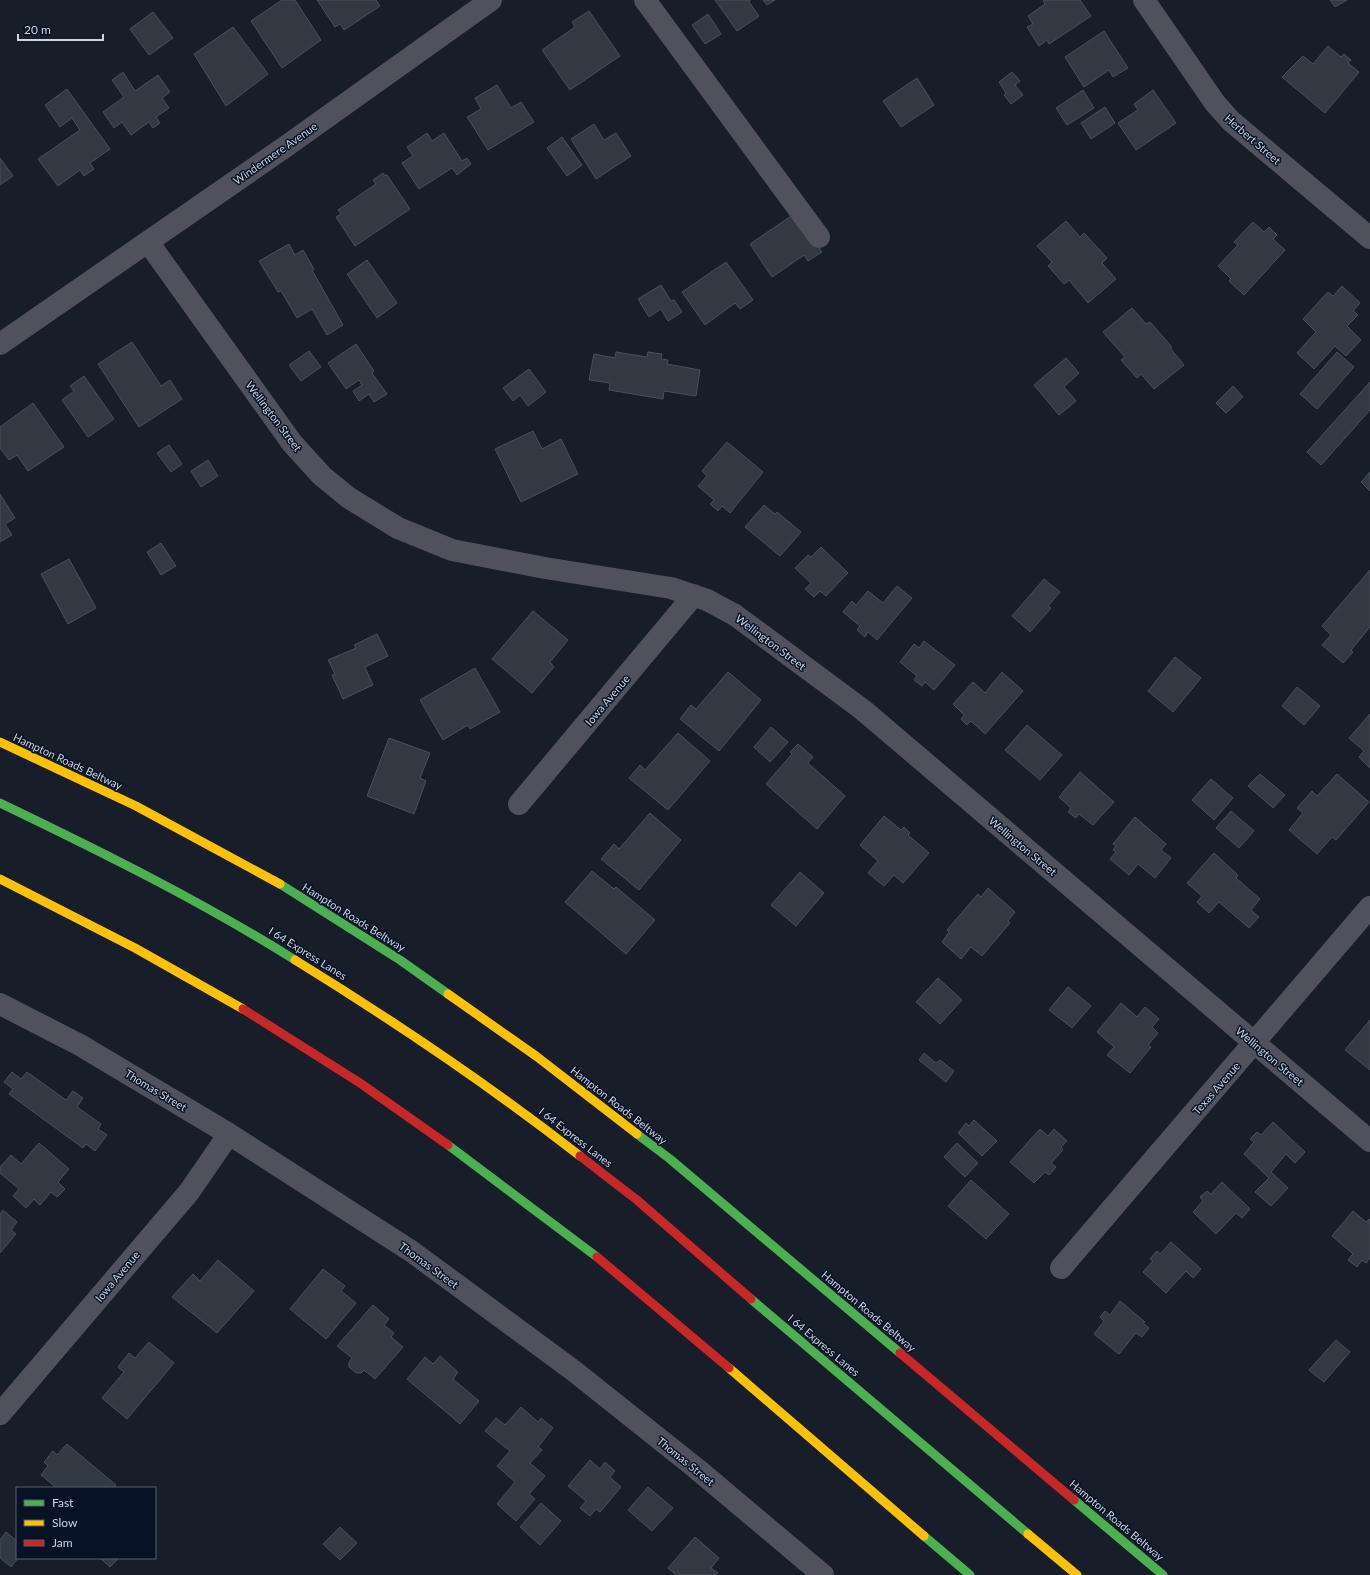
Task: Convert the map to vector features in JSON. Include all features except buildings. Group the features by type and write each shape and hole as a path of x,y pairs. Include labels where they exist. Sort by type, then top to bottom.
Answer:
{"highway":[{"name":"Hampton Roads Beltway","path":"0,742 136,806 270,878 400,960 529,1051 670,1159 1162,1575"},
{"name":"I 64 Express Lanes","path":"0,803 85,844 243,927 384,1015 516,1106 637,1200 771,1316 1078,1575"},
{"path":"0,879 136,948 260,1019 360,1083 491,1176 618,1273 970,1575"}],"street":[{"name":"Windermere Avenue","path":"0,344 148,242 491,0"},
{"path":"645,0 819,237"},
{"name":"Herbert Street","path":"1144,0 1215,103 1231,121 1370,238"},
{"name":"Wellington Street","path":"148,242 292,443 322,476 350,498 398,528 452,550 545,568 671,588 694,595 735,615 863,710 1370,1141"},
{"name":"Iowa Avenue","path":"519,804 694,595"},
{"name":"Texas Avenue","path":"1061,1268 1370,907"},
{"name":"Thomas Street","path":"0,1004 80,1046 230,1134 411,1251 568,1367 697,1469 810,1571"},
{"name":"Iowa Avenue","path":"0,1414 189,1192 230,1134"}],"traffic: fast":[{"path":"0,803 150,877 223,917 295,960"},
{"path":"280,884 400,960 448,994"},
{"path":"637,1134 670,1159 900,1353"},
{"path":"448,1145 597,1257"},
{"path":"751,1299 1028,1534"},
{"path":"1074,1500 1163,1575"},
{"path":"924,1536 970,1575"}],"traffic: slow":[{"path":"0,742 136,806 280,884"},
{"path":"0,879 135,948 243,1009"},
{"path":"295,960 440,1054 511,1104 580,1156"},
{"path":"448,994 536,1056 637,1134"},
{"path":"729,1368 924,1536"},
{"path":"1028,1534 1077,1575"}],"traffic: jam":[{"path":"243,1009 360,1083 448,1145"},
{"path":"580,1156 637,1200 751,1299"},
{"path":"597,1257 729,1368"},
{"path":"900,1353 1074,1500"}]}
